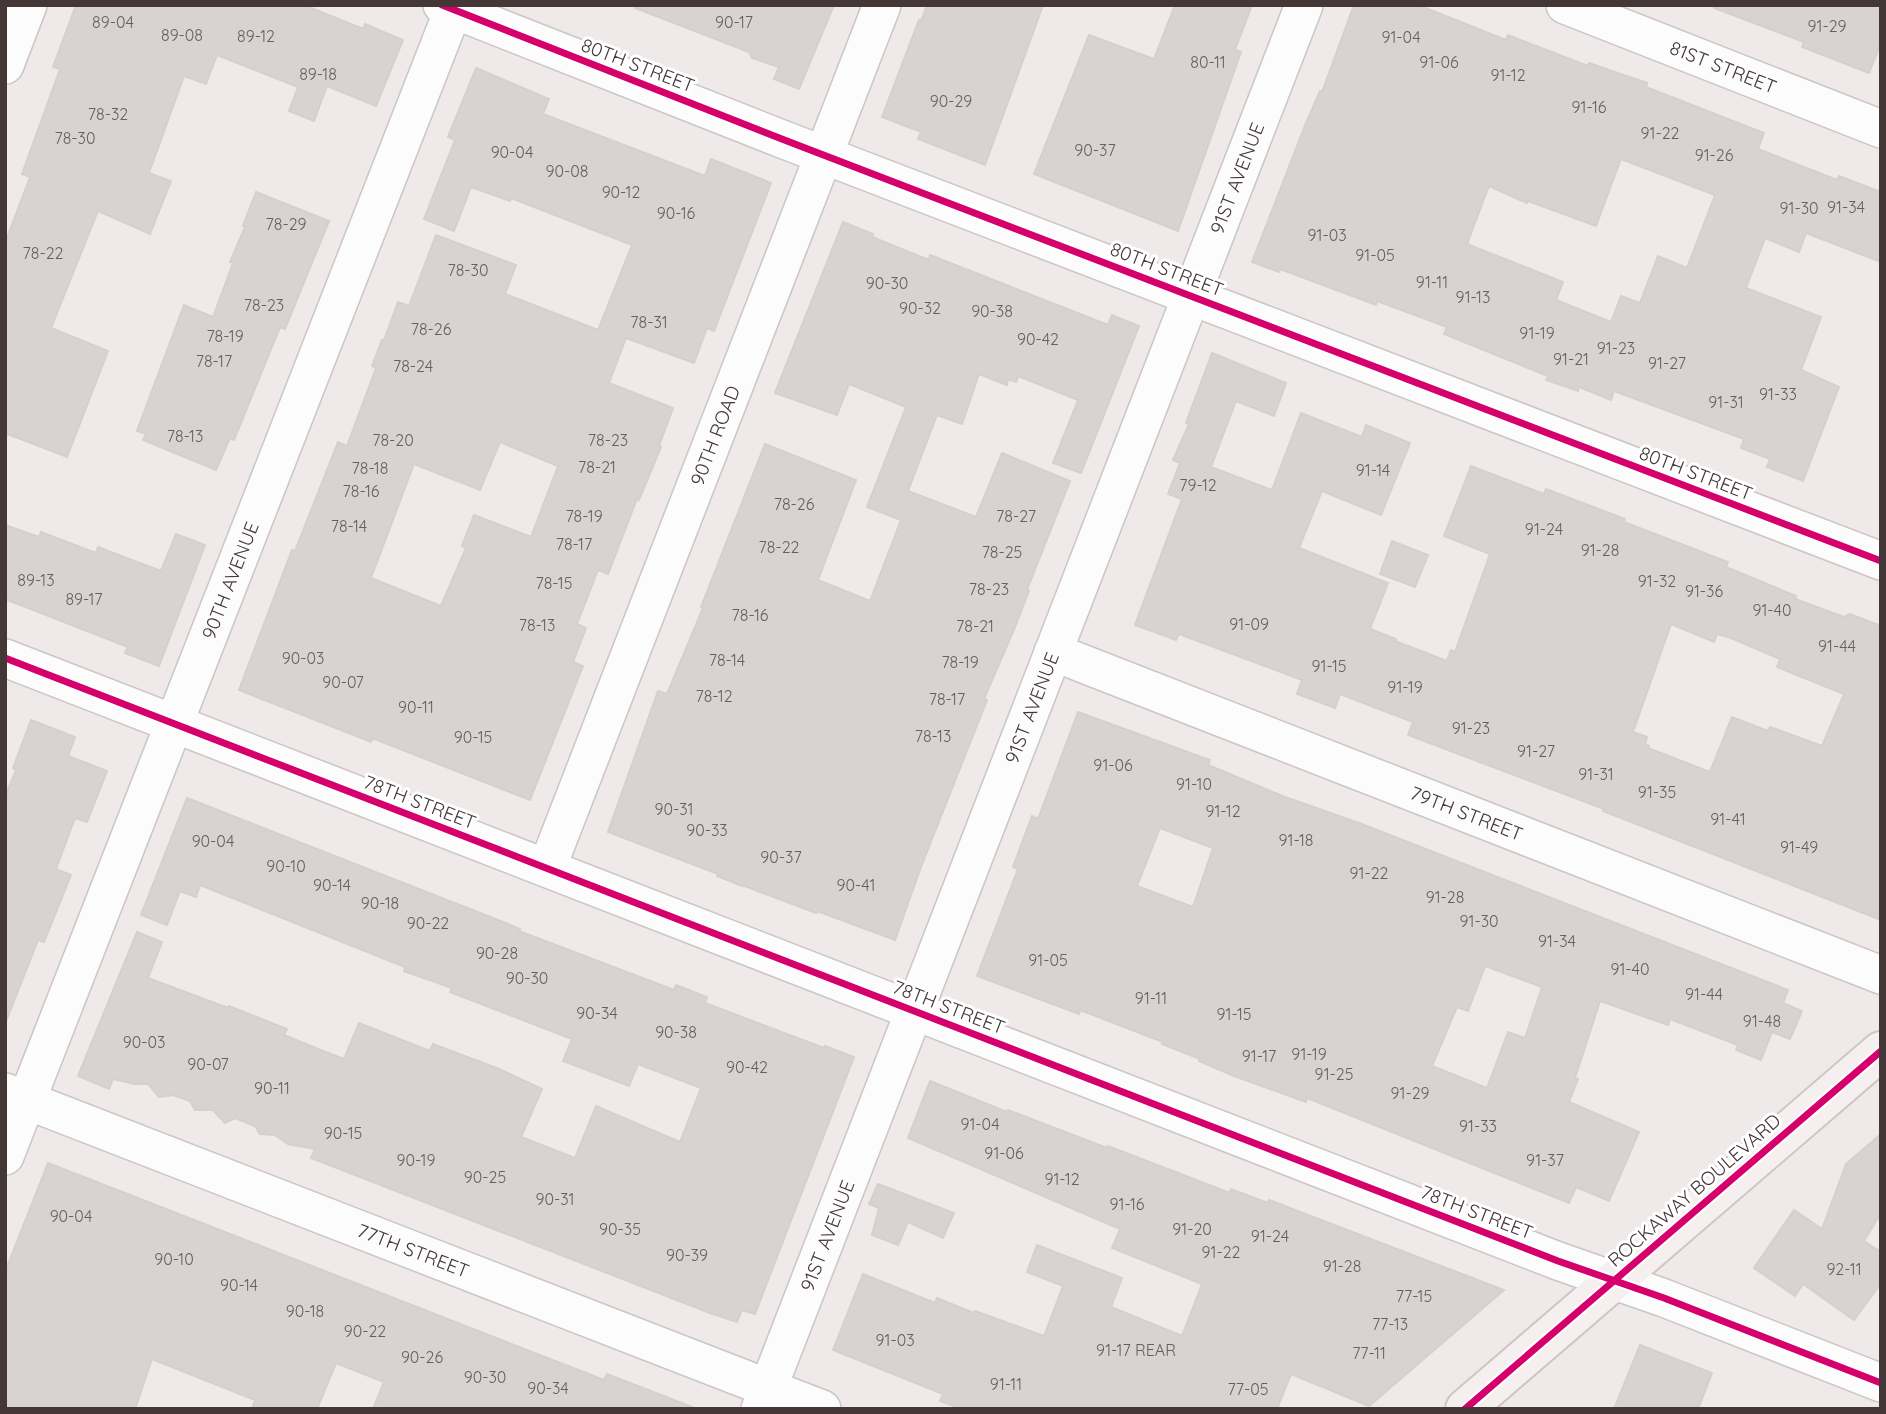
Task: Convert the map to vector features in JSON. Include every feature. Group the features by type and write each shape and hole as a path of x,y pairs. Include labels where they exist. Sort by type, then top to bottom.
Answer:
{"main road":[{"name":"ROCKAWAY BOULEVARD","path":"1465,1409 1881,1051"}],"street":[{"path":"5,65 29,5"},
{"name":"90TH ROAD","path":"547,868 882,5"},
{"name":"91ST AVENUE","path":"764,1399 1304,5"},
{"name":"81ST STREET","path":"1565,5 1881,129"},
{"name":"80TH STREET","path":"450,7 1881,561"},
{"name":"90TH AVENUE","path":"5,1156 16,1097 174,724 450,7"},
{"name":"79TH STREET","path":"1053,652 1881,975"},
{"name":"78TH STREET","path":"5,658 1558,1261 1881,1383"},
{"name":"77TH STREET","path":"16,1097 764,1399 822,1409"}],"building":[{"path":"76,5 304,5 363,29 365,24 403,40 376,106 327,86 314,121 289,111 298,87 217,55 206,84 184,76 149,173 171,181 150,234 98,211 51,328 108,351 67,457 5,433 5,243 30,177 22,174 60,69 53,67"},
{"path":"636,5 834,5 799,89 774,79 779,67 752,58 749,52 635,8"},
{"path":"927,5 1043,5 985,165 918,139 921,132 882,117"},
{"path":"1175,5 1252,5 1235,50 1241,52 1178,231 1034,174 1089,35 1154,59"},
{"path":"1354,5 1418,5 1506,40 1508,35 1588,66 1589,63 1647,83 1646,87 1764,133 1758,149 1837,180 1839,176 1881,192 1881,262 1806,233 1799,252 1765,238 1746,288 1821,317 1801,370 1839,387 1803,481 1767,467 1770,459 1741,448 1744,439 1614,391 1611,400 1579,387 1578,391 1546,380 1548,376 1444,334 1447,327 1377,301 1376,305 1280,269 1279,272 1252,262 1306,123 1320,91 1322,92","holes":["1621,159 1715,195 1687,268 1658,256 1640,303 1621,296 1611,322 1556,300 1563,282 1467,244 1489,186 1527,203 1528,201 1596,226"]},
{"path":"1715,5 1881,5 1881,43 1869,73 1802,47 1804,42 1714,8"},
{"path":"476,68 549,99 543,114 705,176 711,159 771,183 714,331 707,328 694,363 626,338 609,383 673,408 659,446 661,447 639,500 637,499 608,574 598,570 577,624 586,628 573,662 583,666 530,800 372,738 371,742 239,690 292,550 295,551 338,442 347,446 376,368 372,366 398,302 409,306 436,235 516,265 505,294 598,330 632,245 511,198 510,201 471,187 454,231 424,219 455,140 448,137","holes":["500,442 558,466 531,537 474,515 462,546 466,548 441,606 371,578 414,464 480,490"]},
{"path":"256,192 329,221 285,329 280,327 234,440 230,438 216,470 143,440 146,434 137,431 184,305 213,317"},
{"path":"843,222 929,260 930,255 1108,325 1112,315 1139,326 1081,473 1053,463 1078,400 1018,376 1016,382 1008,379 1007,385 979,374 962,424 937,415 908,491 976,517 1002,453 1070,481 1015,627 984,699 987,700 895,940 742,886 717,876 718,874 608,832 658,691 667,694 703,608 701,607 765,444 856,480 818,580 870,601 901,520 867,507 906,407 849,384 837,415 775,393"},
{"path":"1212,353 1286,383 1274,416 1236,401 1211,467 1272,490 1301,413 1362,437 1366,425 1410,443 1381,515 1322,491 1299,548 1388,583 1370,629 1447,661 1451,650 1455,652 1490,554 1444,536 1471,466 1544,494 1546,489 1625,519 1624,522 1728,562 1726,567 1796,596 1795,599 1844,617 1850,614 1881,626 1881,920 1603,811 1604,809 1408,735 1413,722 1340,694 1335,708 1297,694 1302,680 1179,634 1176,640 1135,625 1182,499 1168,494 1180,463 1173,460 1189,424 1186,423","holes":["1671,624 1714,642 1717,634 1731,638 1780,659 1777,667 1844,694 1822,746 1770,727 1768,731 1732,717 1710,772 1648,748 1645,744 1647,737 1633,732"]},
{"path":"5,525 39,537 41,532 96,553 98,547 161,571 176,534 205,545 159,666 125,653 128,647 5,599"},
{"path":"1392,541 1428,555 1415,587 1380,574"},
{"path":"1078,712 1210,760 1208,765 1285,797 1359,823 1788,990 1783,1003 1802,1011 1790,1039 1772,1032 1761,1060 1736,1050 1738,1045 1670,1019 1668,1025 1600,1001 1569,1102 1639,1132 1609,1201 1576,1187 1569,1203 1307,1098 1306,1102 1234,1076 1162,1044 1163,1042 1080,1010 1079,1014 977,976 1018,869 1013,867 1032,816 1038,819","holes":["1160,828 1213,848 1193,907 1137,886","1485,966 1542,987 1525,1038 1508,1032 1487,1088 1432,1066 1457,1007 1468,1011"]},
{"path":"31,720 75,737 68,756 107,771 87,822 75,818 56,869 71,875 44,942 38,940 7,1019 5,797"},
{"path":"187,798 498,920 520,929 519,931 674,990 676,985 707,997 705,1003 854,1057 755,1314 742,1310 737,1322 710,1313 311,1158 315,1149 288,1144 275,1135 260,1134 255,1126 235,1118 225,1123 213,1110 195,1110 190,1101 173,1095 159,1097 148,1084 113,1079 109,1089 78,1076 137,932 162,942 148,978 287,1029 284,1035 318,1049 344,1059 359,1023 430,1051 433,1044 542,1089 521,1137 575,1158 596,1106 680,1142 701,1088 638,1064 629,1086 563,1061 572,1039 450,992 452,988 404,971 405,967 200,885 196,897 180,891 167,925 141,915"},
{"path":"930,1081 1007,1112 1008,1110 1107,1148 1108,1146 1230,1193 1231,1189 1268,1203 1269,1200 1504,1290 1369,1406 1291,1374 1277,1409 962,1409 940,1401 943,1394 833,1350 863,1274 935,1303 937,1298 1044,1336 1063,1286 1027,1272 1037,1245 1122,1278 1111,1307 1182,1336 1202,1284 1112,1248 1120,1229 908,1138"},
{"path":"1881,1134 1881,1213 1864,1241 1881,1252 1881,1283 1854,1320 1803,1284 1795,1296 1754,1268 1794,1210 1822,1229 1846,1164"},
{"path":"48,1163 604,1380 607,1374 692,1409 373,1409 384,1382 336,1363 317,1409 252,1409 255,1400 152,1359 135,1409 5,1409 5,1272"},
{"path":"878,1184 954,1213 943,1238 908,1222 898,1245 872,1235 879,1208 869,1204"},
{"path":"1640,1345 1712,1373 1698,1409 1614,1409"}],"cycle path":[{"path":"442,5 787,141 1881,561"},
{"path":"5,658 1558,1261 1664,1298 1881,1383"},
{"path":"1465,1409 1881,1051"}]}
